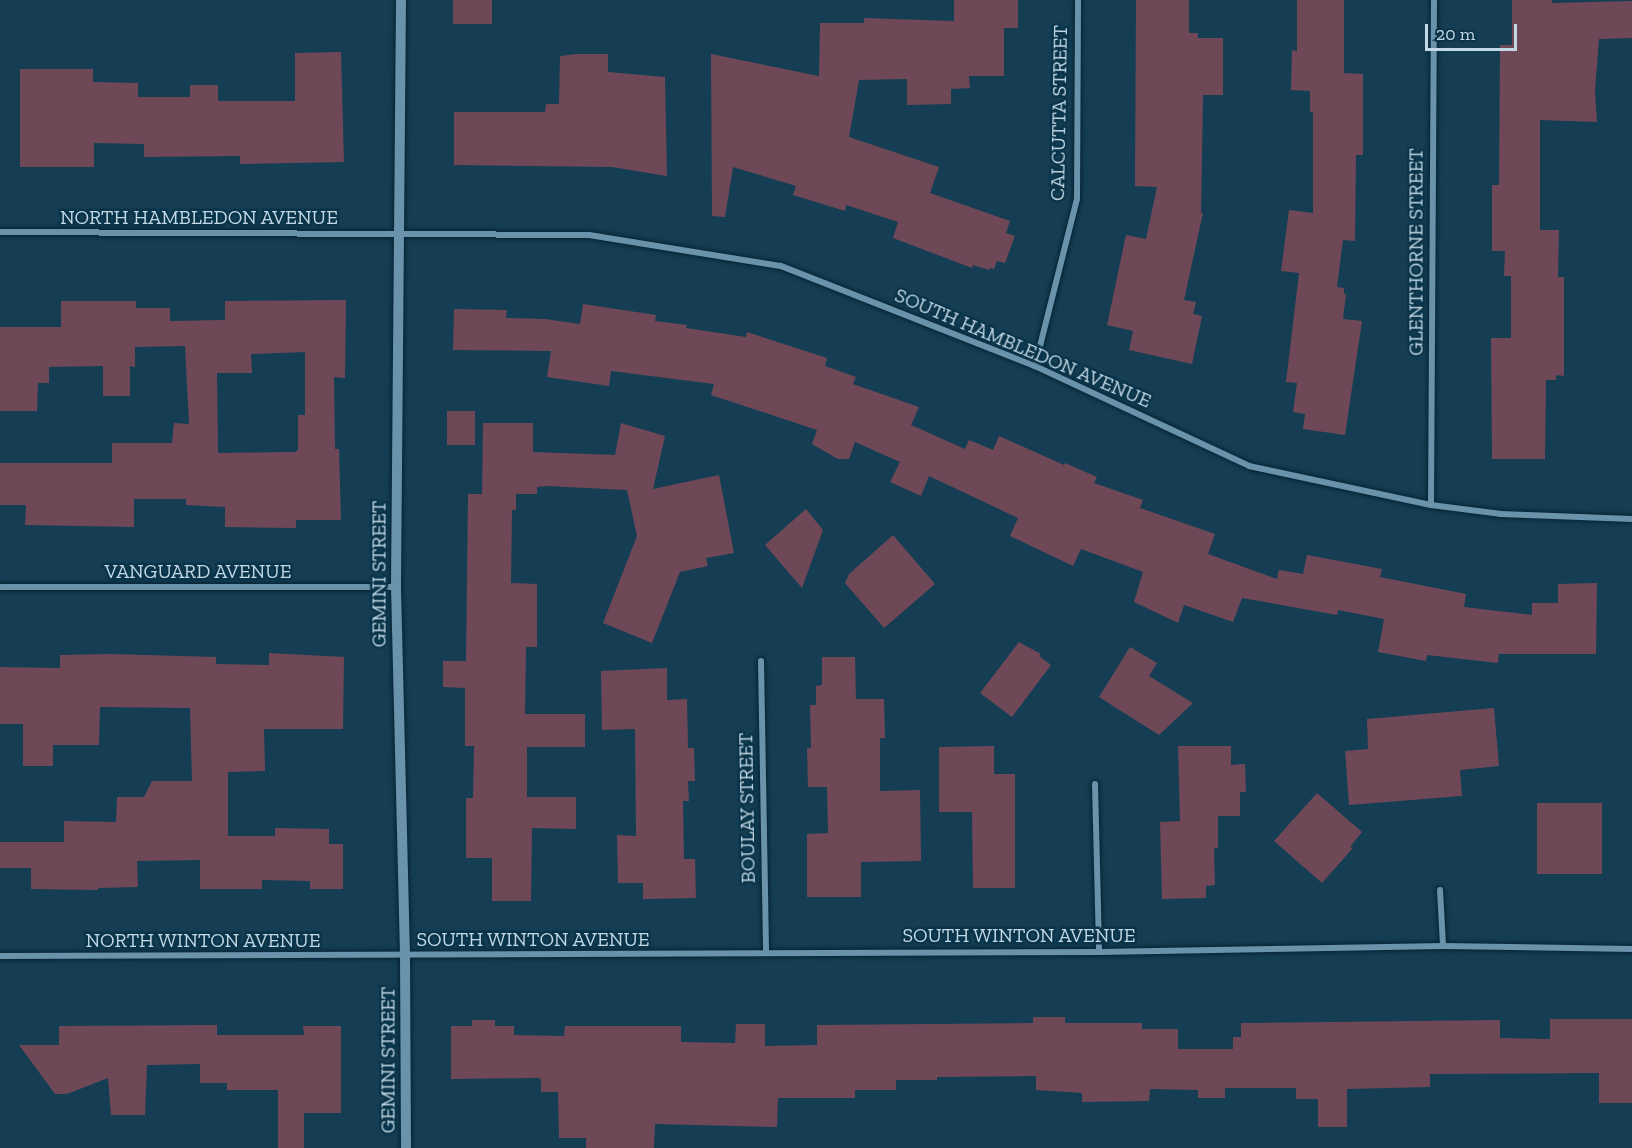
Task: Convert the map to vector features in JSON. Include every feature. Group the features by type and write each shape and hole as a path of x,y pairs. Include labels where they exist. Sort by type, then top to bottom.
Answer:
{"street":[{"name":"GEMINI STREET","path":"401,0 397,234 396,587 405,956 406,1148"},
{"name":"CALCUTTA STREET","path":"1035,366 1077,199 1078,0"},
{"name":"GLENTHORNE STREET","path":"1431,505 1434,0"},
{"name":"NORTH HAMBLEDON AVENUE","path":"0,232 397,234"},
{"name":"SOUTH HAMBLEDON AVENUE","path":"397,234 589,235 781,266 1035,366 1249,466 1431,505 1501,514 1632,519"},
{"name":"VANGUARD AVENUE","path":"0,587 396,587"},
{"name":"BOULAY STREET","path":"761,661 766,953"},
{"path":"1095,784 1100,952"},
{"path":"1440,890 1443,946"},
{"name":"SOUTH WINTON AVENUE","path":"405,956 1100,952 1443,946 1632,949"},
{"name":"NORTH WINTON AVENUE","path":"0,956 405,956"}],"building":[{"path":"453,0 492,0 492,24 453,24"},
{"path":"954,0 1018,0 1018,28 1004,28 1004,76 969,76 970,88 951,89 951,104 907,105 907,79 859,80 849,137 939,167 930,193 1010,221 1006,233 1015,236 1005,263 997,261 994,269 989,270 973,265 972,268 893,238 898,222 846,205 845,211 793,195 796,186 733,167 725,217 712,216 711,54 819,76 820,23 864,23 864,18 954,21"},
{"path":"1136,0 1189,0 1189,33 1198,33 1198,38 1223,38 1223,95 1203,95 1201,213 1203,213 1184,300 1196,302 1193,314 1202,316 1192,364 1129,350 1133,331 1107,325 1126,235 1146,239 1157,187 1135,186"},
{"path":"1297,0 1344,0 1344,73 1363,74 1363,155 1356,155 1355,241 1343,240 1337,287 1344,288 1344,294 1346,294 1343,319 1362,321 1345,435 1303,429 1305,414 1293,412 1297,383 1286,382 1299,273 1281,271 1289,210 1313,213 1313,112 1310,112 1310,91 1291,90 1292,50 1297,51"},
{"path":"1512,0 1552,0 1552,3 1632,1 1632,38 1599,39 1595,90 1597,122 1540,120 1540,230 1559,230 1558,277 1564,277 1564,376 1556,375 1556,380 1546,380 1545,459 1492,459 1491,338 1511,338 1511,276 1504,276 1505,251 1492,251 1492,185 1499,185 1500,45 1512,45"},
{"path":"341,52 344,162 240,164 240,156 144,157 144,144 94,143 94,167 20,167 20,69 93,69 93,82 138,83 138,97 190,97 190,85 218,85 218,101 295,101 295,53"},
{"path":"608,54 608,72 665,77 667,176 612,167 454,165 454,112 545,112 546,104 559,104 560,56"},
{"path":"346,300 345,378 334,377 335,449 339,449 341,520 296,520 296,528 225,527 225,507 186,505 186,499 134,499 134,527 25,525 26,505 0,505 0,463 112,463 112,443 172,443 174,423 189,424 185,346 135,347 135,367 130,366 130,396 103,396 103,366 49,367 49,383 38,383 37,411 0,411 0,327 61,327 61,301 136,301 136,308 170,308 170,321 225,320 225,301","holes":["305,352 305,415 298,415 298,449 296,452 218,453 217,373 252,373 251,354"]},
{"path":"583,304 656,315 655,321 687,325 686,328 746,337 747,332 827,358 825,366 856,377 853,384 919,407 911,425 965,449 969,440 993,450 999,436 1064,465 1065,463 1097,477 1094,483 1143,500 1140,508 1215,534 1208,554 1277,579 1279,570 1303,574 1307,555 1382,569 1380,577 1466,594 1464,607 1532,615 1532,603 1558,603 1558,584 1597,583 1596,654 1499,654 1498,663 1427,655 1426,661 1378,652 1384,619 1338,610 1337,615 1242,598 1233,622 1184,605 1178,623 1134,602 1143,572 1081,549 1073,566 1010,536 1018,518 929,476 921,496 890,482 900,462 855,442 849,459 838,459 812,444 817,430 711,395 714,384 611,371 609,386 547,377 551,351 453,350 454,309 507,310 506,318 545,319 580,324"},
{"path":"447,411 475,411 475,445 447,445"},
{"path":"483,423 533,423 533,452 615,455 621,423 665,436 653,489 719,475 734,553 706,558 708,566 680,572 652,643 603,623 637,536 627,490 547,486 537,487 537,494 516,494 516,510 512,510 511,583 537,584 537,647 526,647 525,714 585,714 585,747 527,747 527,797 576,797 576,829 532,828 531,901 492,901 492,858 466,858 466,798 473,798 474,746 465,746 465,688 443,687 443,661 466,661 468,494 482,494"},
{"path":"806,509 823,530 802,588 765,545"},
{"path":"893,535 935,584 884,628 845,583 849,574"},
{"path":"1019,642 1041,654 1039,656 1051,665 1012,717 980,693"},
{"path":"1130,647 1157,663 1149,676 1193,703 1159,735 1099,697"},
{"path":"269,653 344,657 343,729 264,729 265,771 228,772 228,836 275,836 275,828 329,829 329,844 343,844 343,889 310,889 310,881 262,880 262,889 200,889 200,860 137,861 138,887 98,888 98,890 31,889 31,868 0,868 0,842 64,842 64,821 116,822 117,797 144,797 152,781 192,781 190,708 100,707 99,745 53,745 53,766 23,766 23,724 0,724 0,667 60,668 60,655 110,654 216,657 216,664 269,665"},
{"path":"822,657 855,657 856,699 884,699 885,738 880,738 880,791 920,790 921,861 861,862 861,897 807,897 807,834 828,833 827,787 808,787 807,748 811,748 810,705 816,705 816,686 822,685"},
{"path":"667,668 667,700 687,699 688,748 694,748 695,781 688,781 689,801 683,801 684,859 695,859 696,898 643,899 643,883 618,883 617,835 636,836 635,729 602,730 601,671"},
{"path":"1494,708 1499,766 1460,770 1462,796 1349,805 1345,751 1368,749 1367,719"},
{"path":"994,746 994,774 1015,774 1015,888 973,888 972,812 939,812 939,747"},
{"path":"1178,746 1231,746 1231,765 1245,764 1246,792 1240,792 1240,816 1218,816 1218,848 1214,848 1215,885 1206,886 1206,898 1162,899 1160,822 1180,821"},
{"path":"1317,793 1362,832 1350,847 1353,848 1322,883 1274,841"},
{"path":"1537,803 1602,803 1602,874 1537,874"},
{"path":"1033,1017 1065,1017 1065,1023 1142,1023 1142,1029 1178,1029 1178,1049 1233,1049 1233,1037 1241,1037 1241,1023 1500,1020 1500,1038 1550,1039 1550,1019 1632,1019 1632,1103 1599,1103 1599,1073 1430,1074 1430,1087 1347,1089 1347,1127 1318,1127 1318,1099 1296,1099 1296,1088 1225,1088 1225,1098 1198,1098 1198,1090 1150,1089 1149,1101 1082,1102 1082,1093 1036,1090 1036,1076 937,1077 937,1080 896,1080 896,1090 855,1090 855,1098 778,1098 777,1127 655,1124 654,1148 586,1148 586,1138 559,1138 558,1092 541,1092 539,1078 451,1079 451,1026 472,1026 472,1020 495,1020 495,1026 514,1026 514,1035 564,1036 565,1026 681,1026 681,1042 735,1043 736,1024 765,1024 765,1046 817,1045 817,1025 1033,1023"},
{"path":"217,1025 217,1035 304,1035 303,1026 341,1026 341,1113 304,1113 304,1148 278,1148 278,1090 227,1090 227,1083 200,1083 200,1064 147,1065 145,1115 111,1115 108,1078 67,1094 55,1094 19,1045 59,1045 59,1026"}]}
